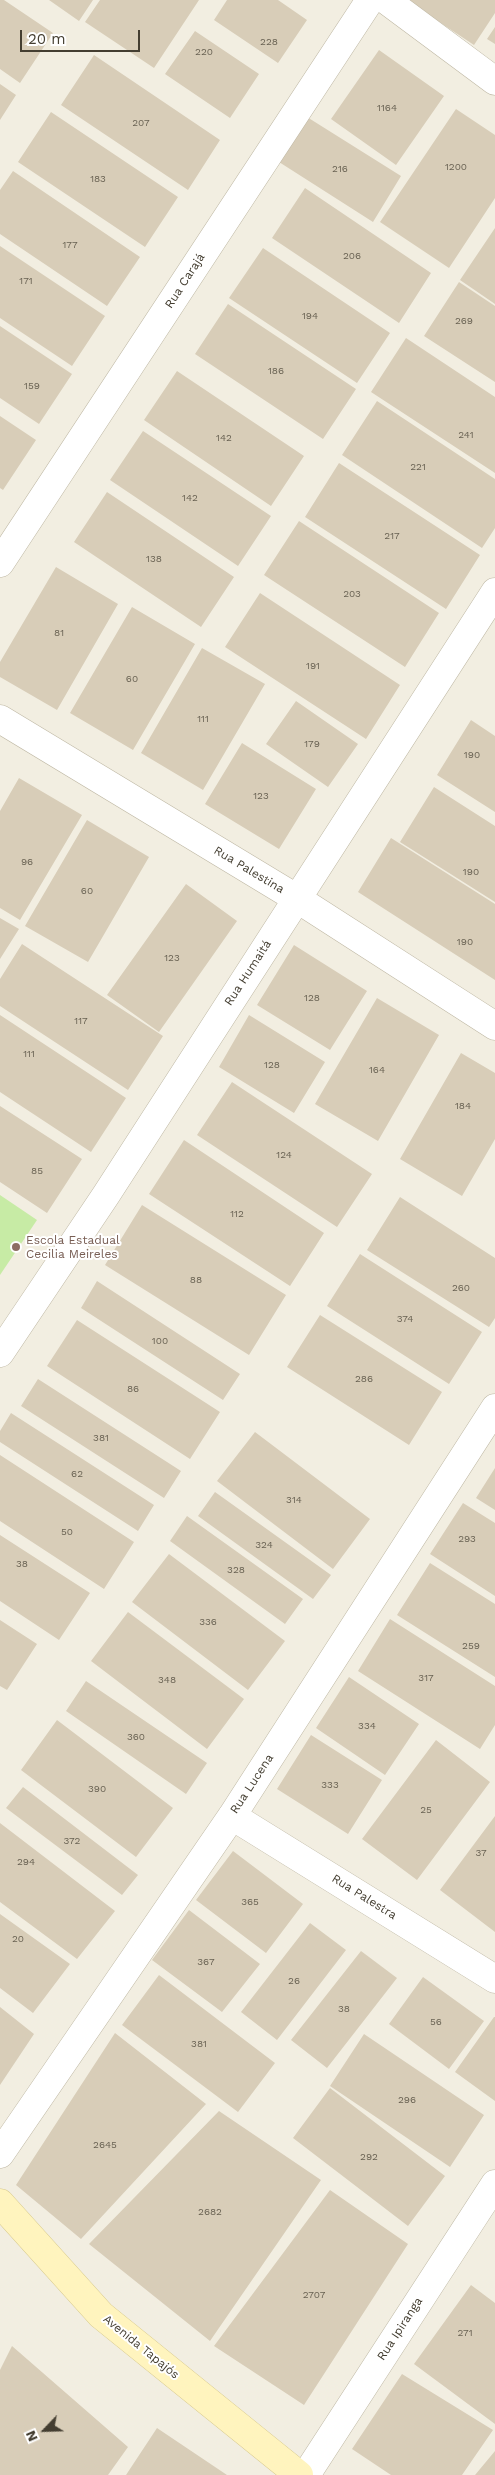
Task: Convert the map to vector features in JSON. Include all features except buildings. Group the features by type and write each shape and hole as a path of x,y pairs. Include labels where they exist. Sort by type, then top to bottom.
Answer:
{"main road":[{"name":"Avenida Tapajós","path":"0,2203 101,2315 299,2475"}],"street":[{"name":"Rua Carajá","path":"0,563 370,0"},
{"path":"386,0 495,80"},
{"name":"Rua Humaitá","path":"0,1353 111,1187 495,592"},
{"name":"Rua Palestina","path":"0,719 296,898 495,1026"},
{"name":"Rua Lucena","path":"0,2154 232,1816 495,1408"},
{"name":"Rua Palestra","path":"232,1816 495,1979"},
{"name":"Rua Ipiranga","path":"306,2475 495,2184"}],"green space":[{"path":"0,1195 37,1220 0,1275"}],"place":[{"name":"Escola Estadual Cecilia Meireles","path":"16,1247"}]}
